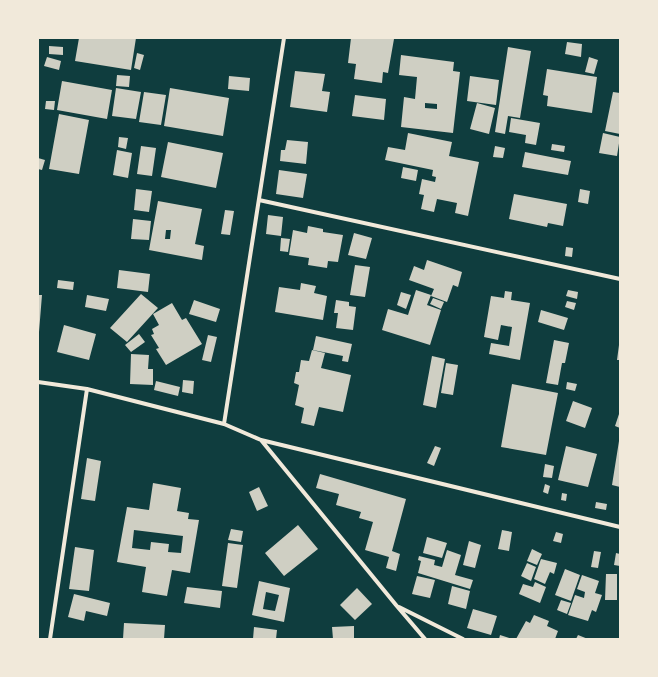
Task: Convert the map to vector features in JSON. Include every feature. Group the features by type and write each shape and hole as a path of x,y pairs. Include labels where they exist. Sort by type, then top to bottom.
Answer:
{"street":[{"path":"224,424 284,38"},
{"path":"259,200 620,279"},
{"path":"38,382 87,390 224,424 261,440 620,527"},
{"path":"50,639 87,390"},
{"path":"261,440 425,639"},
{"path":"396,605 463,639"}],"building":[{"path":"79,38 136,38 131,70 75,61"},
{"path":"351,38 394,39 388,73 383,72 382,83 354,79 356,64 348,63"},
{"path":"567,42 582,44 581,57 565,54"},
{"path":"49,46 63,47 63,55 49,54"},
{"path":"508,47 531,51 520,118 508,116 505,134 495,132"},
{"path":"137,53 144,55 140,70 134,68"},
{"path":"401,55 454,62 453,71 460,72 453,133 401,127 404,97 415,99 417,77 399,75","holes":["425,103 437,104 437,109 425,108"]},
{"path":"47,57 61,61 59,70 44,66"},
{"path":"589,57 598,60 594,74 585,72"},
{"path":"547,69 597,77 592,113 547,106 548,96 543,95"},
{"path":"295,71 325,74 322,91 330,92 327,112 290,107"},
{"path":"117,75 130,76 129,87 116,86"},
{"path":"229,76 250,78 249,91 228,89"},
{"path":"470,76 499,80 496,105 467,101"},
{"path":"62,81 112,90 107,119 57,110"},
{"path":"116,88 141,92 136,119 112,116"},
{"path":"170,88 229,98 223,136 164,126"},
{"path":"144,92 166,95 161,125 139,122"},
{"path":"613,92 620,93 620,134 605,131"},
{"path":"355,95 386,99 384,120 352,116"},
{"path":"46,101 55,101 54,110 45,109"},
{"path":"477,103 495,108 489,134 470,129"},
{"path":"59,114 89,120 79,174 49,169"},
{"path":"511,118 540,123 536,145 525,143 526,135 509,132"},
{"path":"408,133 452,142 449,156 479,162 468,216 455,213 457,203 437,199 434,212 421,209 424,195 419,194 422,179 435,182 436,177 432,176 433,170 385,160 388,147 405,150"},
{"path":"603,133 620,137 617,156 599,153"},
{"path":"119,137 128,138 126,149 118,147"},
{"path":"287,140 308,142 306,164 280,161 281,150 285,150"},
{"path":"168,142 223,153 216,188 161,177"},
{"path":"552,144 565,146 564,152 551,150"},
{"path":"141,146 156,148 152,176 137,174"},
{"path":"495,146 505,148 503,158 493,157"},
{"path":"117,150 132,153 128,178 113,175"},
{"path":"525,152 571,161 568,175 522,167"},
{"path":"38,158 45,160 42,170 38,169"},
{"path":"403,167 418,170 416,181 401,178"},
{"path":"279,170 307,174 303,198 276,194"},
{"path":"136,189 152,191 149,212 134,210"},
{"path":"580,189 590,191 588,204 578,202"},
{"path":"514,194 567,204 563,226 548,223 547,227 509,219"},
{"path":"158,201 202,209 195,244 204,246 202,260 149,250","holes":["166,230 171,230 170,239 165,239"]},
{"path":"225,210 234,211 230,235 221,234"},
{"path":"268,215 283,217 281,236 266,234"},
{"path":"133,219 151,221 149,240 131,239"},
{"path":"308,226 323,229 323,232 343,235 338,262 328,261 327,268 308,265 309,258 289,255 293,230 307,233"},
{"path":"354,233 372,238 366,259 348,255"},
{"path":"281,238 290,239 288,252 280,251"},
{"path":"566,247 573,248 572,257 565,256"},
{"path":"427,260 462,272 458,287 453,285 447,302 431,296 434,289 409,280 414,266 424,270"},
{"path":"355,265 370,267 365,297 350,295"},
{"path":"119,270 150,274 148,292 117,288"},
{"path":"58,280 74,282 73,290 57,288"},
{"path":"301,283 316,286 314,293 327,296 323,320 275,312 279,287 300,290"},
{"path":"416,290 431,295 427,305 441,310 430,345 382,330 388,309 408,315"},
{"path":"568,290 578,292 577,299 566,296"},
{"path":"505,291 512,292 511,300 530,303 520,360 489,354 491,343 509,346 512,327 501,325 498,340 484,337 491,296 504,298"},
{"path":"401,292 411,295 406,309 397,305"},
{"path":"141,294 158,308 127,342 110,328"},
{"path":"38,295 42,295 39,332 38,332"},
{"path":"87,295 109,299 106,311 85,307"},
{"path":"433,298 444,302 441,309 430,304"},
{"path":"194,300 220,309 216,322 189,314"},
{"path":"336,300 349,302 349,306 356,307 353,330 336,328 338,313 334,313"},
{"path":"567,301 576,303 574,310 565,307"},
{"path":"172,303 182,320 186,318 202,344 166,365 156,349 159,348 151,335 154,334 152,329 159,325 153,314"},
{"path":"541,310 568,318 564,330 538,322"},
{"path":"64,325 96,334 89,360 57,352"},
{"path":"139,334 145,342 131,352 125,345"},
{"path":"208,335 217,337 211,362 202,360"},
{"path":"316,336 352,344 348,362 342,361 343,356 313,350"},
{"path":"554,340 569,343 565,363 562,363 558,385 546,383"},
{"path":"619,345 620,360 617,360"},
{"path":"312,350 325,353 321,368 351,375 343,412 319,407 314,426 301,423 304,408 295,405 299,385 294,383 296,372 299,372 301,360 309,361"},
{"path":"131,354 149,355 148,369 153,369 153,385 130,384"},
{"path":"432,356 445,359 436,408 423,405"},
{"path":"446,363 458,365 453,395 441,393"},
{"path":"183,380 194,381 193,394 182,392"},
{"path":"156,381 180,387 178,396 154,390"},
{"path":"567,382 577,384 575,391 566,389"},
{"path":"512,384 558,393 546,455 501,447"},
{"path":"573,401 592,408 585,428 566,421"},
{"path":"620,411 620,428 615,426"},
{"path":"620,441 620,487 612,485"},
{"path":"435,446 441,448 434,466 427,463"},
{"path":"566,446 597,454 588,487 558,480"},
{"path":"87,458 101,461 95,501 81,499"},
{"path":"545,464 554,466 552,478 543,477"},
{"path":"320,474 406,499 392,551 400,554 396,571 386,568 389,557 365,550 373,522 359,518 361,512 336,505 339,494 316,488"},
{"path":"153,483 181,488 177,511 189,513 188,519 199,520 190,573 172,570 167,596 142,592 146,567 117,562 127,507 149,510","holes":["134,530 183,536 181,553 168,552 169,544 151,542 150,550 132,548"]},
{"path":"545,484 550,486 548,494 543,492"},
{"path":"259,487 268,506 257,511 249,492"},
{"path":"562,493 567,494 566,501 561,500"},
{"path":"596,502 607,504 606,510 595,508"},
{"path":"298,525 318,549 284,576 265,553"},
{"path":"231,529 243,531 241,542 228,540"},
{"path":"502,530 512,532 509,551 498,549"},
{"path":"556,532 563,534 561,543 553,541"},
{"path":"427,537 447,543 442,558 423,553"},
{"path":"469,541 481,545 475,568 463,565"},
{"path":"228,543 243,545 237,588 222,586"},
{"path":"75,547 94,550 89,591 69,589"},
{"path":"532,549 542,554 537,565 527,561"},
{"path":"447,550 461,555 455,575 473,580 470,589 418,573 421,561 418,560 419,556 435,560 434,565 442,567"},
{"path":"594,551 601,552 598,568 591,567"},
{"path":"616,553 620,554 620,566 614,565"},
{"path":"541,559 557,563 554,574 550,572 545,584 534,579"},
{"path":"527,563 536,567 531,581 521,576"},
{"path":"565,569 580,575 571,601 555,595"},
{"path":"606,574 617,574 617,600 605,600"},
{"path":"582,575 599,581 595,593 602,595 596,612 592,610 588,621 568,615 575,595 584,598 585,592 577,589"},
{"path":"417,576 435,580 430,598 412,594"},
{"path":"259,581 290,588 284,622 252,615","holes":["266,592 279,595 275,611 263,609"]},
{"path":"535,582 546,587 540,603 519,594 523,584 533,587"},
{"path":"452,586 470,591 466,609 448,604"},
{"path":"187,587 222,591 220,608 184,603"},
{"path":"357,588 372,604 355,620 340,605"},
{"path":"74,594 110,603 107,616 86,611 84,621 68,617"},
{"path":"561,600 571,603 567,614 557,610"},
{"path":"473,609 497,616 491,635 467,628"},
{"path":"534,615 549,621 547,626 558,631 555,639 516,639 526,621 530,623"},
{"path":"124,623 165,625 164,639 123,639"},
{"path":"354,626 354,639 333,639 332,627"},
{"path":"254,627 277,630 276,639 253,639"},
{"path":"500,635 512,639 499,639"},
{"path":"578,635 588,639 576,639"}]}
